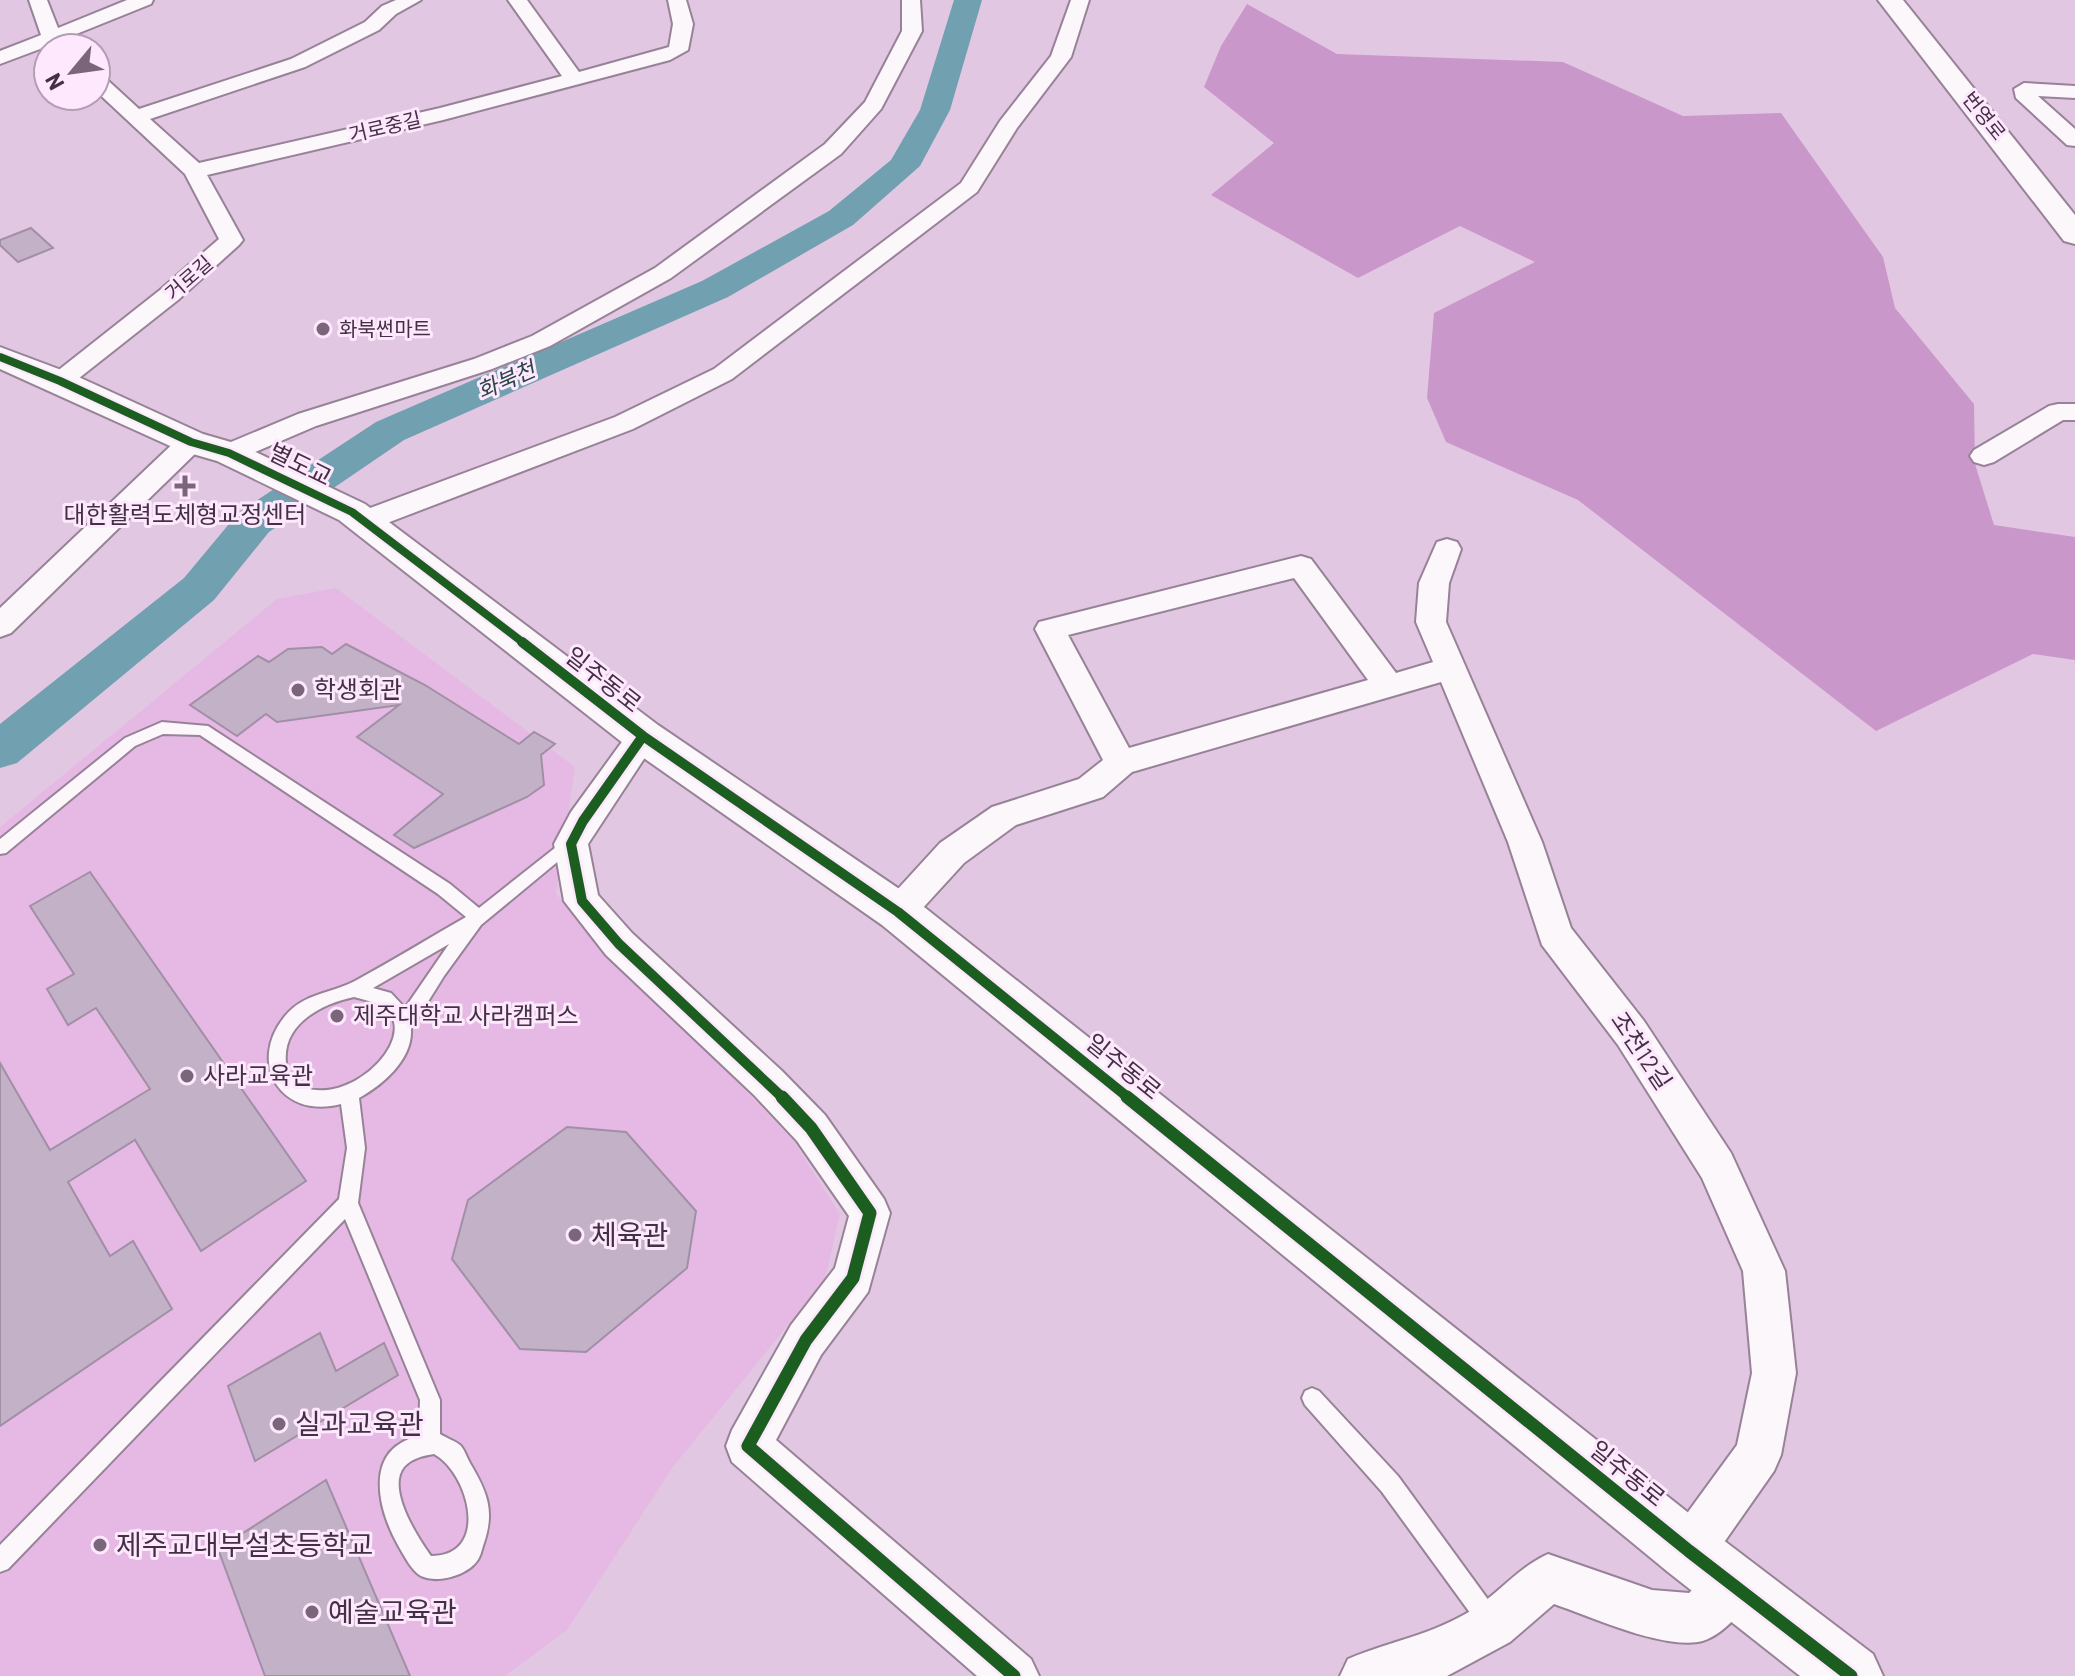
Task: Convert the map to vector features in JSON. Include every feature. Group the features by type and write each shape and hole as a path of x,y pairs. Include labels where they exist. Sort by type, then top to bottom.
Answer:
{"main road":[{"name":"번영로","path":"1890,0 2075,235"},
{"path":"0,357 60,381 191,442 229,453"},
{"name":"별도교","path":"229,453 358,516"},
{"name":"일주동로","path":"358,516 643,736 898,912 1689,1551 1735,1583 1836,1671"}],"street":[{"path":"38,0 52,32"},
{"path":"79,32 144,0"},
{"path":"138,116 298,63 372,26 389,10 412,0"},
{"path":"517,0 575,80"},
{"name":"거로중길","path":"194,171 443,114 678,50 683,24 677,0"},
{"path":"229,453 307,420 483,364 541,341 663,273 833,149 874,105 912,31 911,0"},
{"path":"358,516 624,423 723,374 969,187 1008,126 1061,57 1080,0"},
{"path":"0,58 32,50"},
{"path":"2075,92 2024,89 2023,94 2075,140"},
{"name":"거로길","path":"60,381 169,295 231,240 194,171 112,94"},
{"path":"1984,456 2058,412 2075,412"},
{"path":"0,626 191,442"},
{"name":"조천12길","path":"1447,549 1434,583 1431,622 1525,842 1555,935 1631,1033 1717,1166 1764,1271 1774,1373 1758,1455 1689,1551"},
{"path":"1121,763 1050,629 1301,566 1389,686"},
{"path":"898,912 952,853 1004,816 1091,788 1121,763 1451,668"},
{"path":"643,736 583,821 571,844 582,901 619,944 768,1083 811,1128 870,1213 853,1278 806,1340 748,1446 1014,1676"},
{"path":"1365,1676 1440,1666 1548,1578 1652,1614 1698,1618 1735,1583"}],"lane":[{"path":"0,848 130,742 162,728 203,730 444,889 479,918"},
{"path":"354,990 479,918 571,844"},
{"path":"404,1025 438,971 479,918"},
{"path":"354,990 373,992 389,999 399,1011 404,1025 403,1041 396,1057 368,1085 349,1094 328,1098 308,1097 292,1091 281,1079 276,1064 277,1047 285,1030 297,1015 334,993 354,990"},
{"path":"349,1094 356,1148 348,1203 430,1400 429,1443"},
{"path":"0,1561 348,1203"},
{"path":"1312,1398 1390,1484 1493,1625"},
{"path":"429,1443 453,1453 476,1494 480,1523 469,1554 449,1567 426,1567 410,1548 389,1503 387,1482 396,1461 412,1446 429,1443"}],"shaded area":[{"path":"1247,4 1337,54 1563,62 1683,116 1781,113 1883,257 1895,308 1974,404 1975,464 1994,525 2075,537 2075,660 2033,654 1876,731 1578,500 1446,442 1427,398 1434,313 1535,262 1460,226 1358,278 1211,195 1274,143 1204,87 1221,46"},
{"name":"제주대학교 사라캠퍼스","path":"336,588 575,767 556,894 792,1139 840,1214 825,1279 673,1467 567,1630 505,1676 0,1676 0,827 277,599"}],"building":[{"path":"31,228 53,248 18,262 0,245 0,240"},
{"path":"346,644 425,685 519,744 534,732 555,744 541,755 544,785 527,797 414,848 394,835 443,794 357,737 399,705 277,722 266,714 237,736 190,705 258,656 269,662 288,649 322,647 332,654"},
{"name":"사라교육관","path":"90,872 306,1181 201,1251 135,1140 68,1182 110,1256 133,1241 172,1309 0,1426 0,1063 50,1150 150,1089 96,1008 68,1025 47,989 74,974 30,906"},
{"name":"체육관","path":"567,1127 626,1132 696,1211 687,1268 586,1352 520,1349 452,1259 468,1200"},
{"name":"실과교육관","path":"320,1333 336,1371 384,1343 398,1375 255,1461 228,1386"},
{"name":"예술교육관","path":"326,1480 410,1676 265,1676 218,1549"}],"waterway":[{"name":"화북천","path":"0,750 199,589 254,522 390,431 715,289 841,218 904,166 935,110 968,0"}],"cycle path":[{"path":"0,357 60,381 191,442 229,453 352,512 643,736 898,912 1689,1551 1851,1676"},
{"path":"643,736 583,821 571,844 582,901 619,944 768,1083 811,1128 870,1213 853,1278 806,1340 748,1446 1014,1676"}],"place":[{"name":"화북썬마트","path":"323,329"},
{"name":"대한활력도체형교정센터","path":"185,486"},
{"name":"학생회관","path":"298,690"},
{"name":"제주대학교 사라캠퍼스","path":"337,1016"},
{"name":"사라교육관","path":"187,1076"},
{"name":"체육관","path":"575,1235"},
{"name":"실과교육관","path":"279,1424"},
{"name":"제주교대부설초등학교","path":"100,1545"},
{"name":"예술교육관","path":"312,1612"}]}
